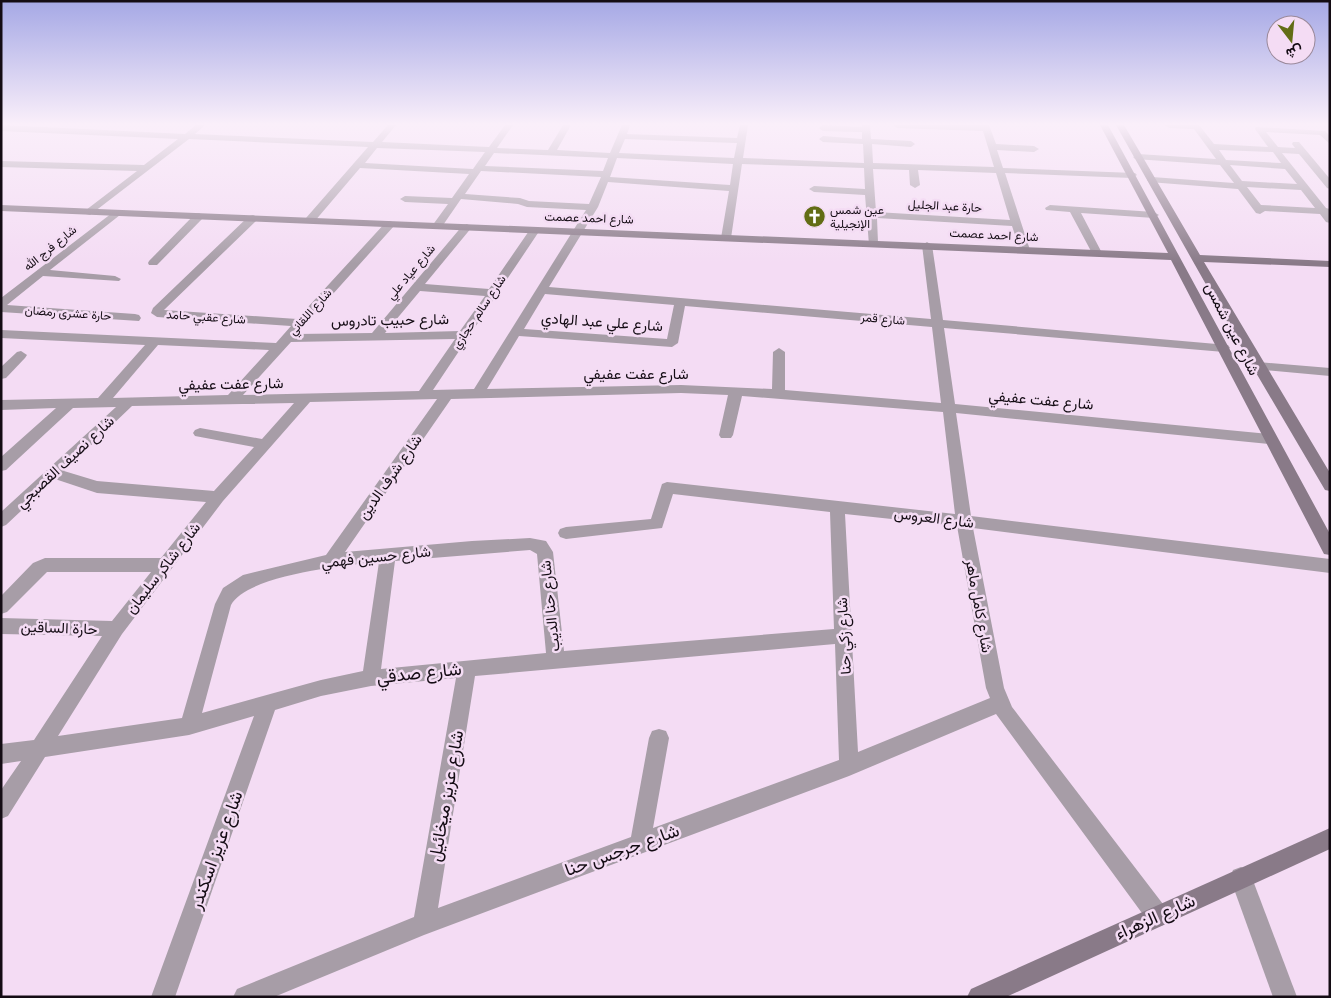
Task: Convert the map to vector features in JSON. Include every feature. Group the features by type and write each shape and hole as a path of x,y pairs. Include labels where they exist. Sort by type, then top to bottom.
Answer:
{"main road":[{"name":"شارع عين شمس","path":"1130,172 1224,348 1269,438 1330,549"},
{"name":"شارع عين شمس","path":"1147,172 1258,366 1330,486"},
{"name":"شارع احمد عصمت","path":"1,208 928,245 1176,257"},
{"path":"1196,258 1330,264"},
{"name":"شارع الزهراء","path":"980,997 1330,838"}],"street":[{"path":"90,212 141,172"},
{"path":"310,220 352,172"},
{"path":"438,226 476,172"},
{"path":"511,172 605,176 734,188"},
{"path":"478,393 579,232 607,172"},
{"path":"726,238 736,172"},
{"path":"869,172 873,244"},
{"path":"914,172 915,185"},
{"path":"1001,172 1026,250"},
{"path":"1042,172 1132,175"},
{"path":"1230,172 1259,210 1325,211"},
{"path":"1291,172 1325,211 1330,220"},
{"path":"1318,172 1330,186"},
{"path":"1152,180 1303,187"},
{"path":"814,189 870,192"},
{"path":"405,199 520,201 526,204 592,207"},
{"path":"1050,208 1154,215"},
{"path":"1074,210 1097,253"},
{"name":"شارع فرج الله","path":"1,306 116,213"},
{"name":"حارة عبد الجليل","path":"871,215 1017,223"},
{"path":"154,263 199,216"},
{"name":"شارع عقبي حامد","path":"253,218 157,310 157,313 300,323"},
{"name":"شارع اللقاني","path":"230,400 390,224"},
{"name":"شارع عياد علي","path":"376,336 468,227"},
{"name":"شارع سالم حجازي","path":"424,394 534,230"},
{"name":"شارع كامل ماهر","path":"928,245 964,521 994,688 1005,714 1158,916"},
{"path":"41,273 115,279"},
{"path":"416,287 492,293"},
{"name":"شارع قمر","path":"543,290 1224,348"},
{"path":"1,292 16,293"},
{"name":"شارع علي عبد الهادي","path":"517,332 671,344 673,343 680,302"},
{"name":"حارة عشرى رمضان","path":"1,306 135,318"},
{"name":"شارع حبيب تادروس","path":"3,336 155,341 282,342 376,336 464,335"},
{"path":"100,404 155,341"},
{"path":"778,394 779,352"},
{"path":"1,375 21,355"},
{"path":"1258,366 1330,372"},
{"name":"شارع عفت عفيفي","path":"1,405 672,389 778,394 1269,438"},
{"path":"726,434 736,391"},
{"name":"شارع شرف الدين","path":"332,560 448,394"},
{"name":"شارع شاكر سليمان","path":"1,809 116,629 218,497 263,444 305,399"},
{"name":"شارع نصيف القصبجي","path":"1,521 128,403"},
{"path":"1,466 69,404"},
{"path":"200,433 263,444"},
{"path":"53,473 97,487 218,497"},
{"name":"شارع العروس","path":"566,533 657,524 667,488 964,521 1330,566"},
{"name":"شارع زكي حنا","path":"837,507 850,766"},
{"name":"شارع حسين فهمي","path":"189,726 223,604 228,593 249,580 332,560 530,544 540,546 545,552"},
{"name":"شارع حنا الديب","path":"545,552 556,660"},
{"path":"371,678 388,555"},
{"path":"1,607 39,568 45,565 164,565"},
{"name":"حارة الساقين","path":"1,626 116,629"},
{"name":"شارع صدقي","path":"1,754 189,726 321,688 371,678 556,660 844,636"},
{"name":"شارع عزيز ميخائيل","path":"424,924 467,669"},
{"name":"شارع جرجس حنا","path":"245,997 424,924 850,766 1000,703"},
{"name":"شارع عزيز اسكندر","path":"163,997 268,704"},
{"path":"640,843 659,738"},
{"path":"1241,878 1285,997"}],"place":[{"name":"عين شمس الإنجيلية","path":"814,217"}]}
